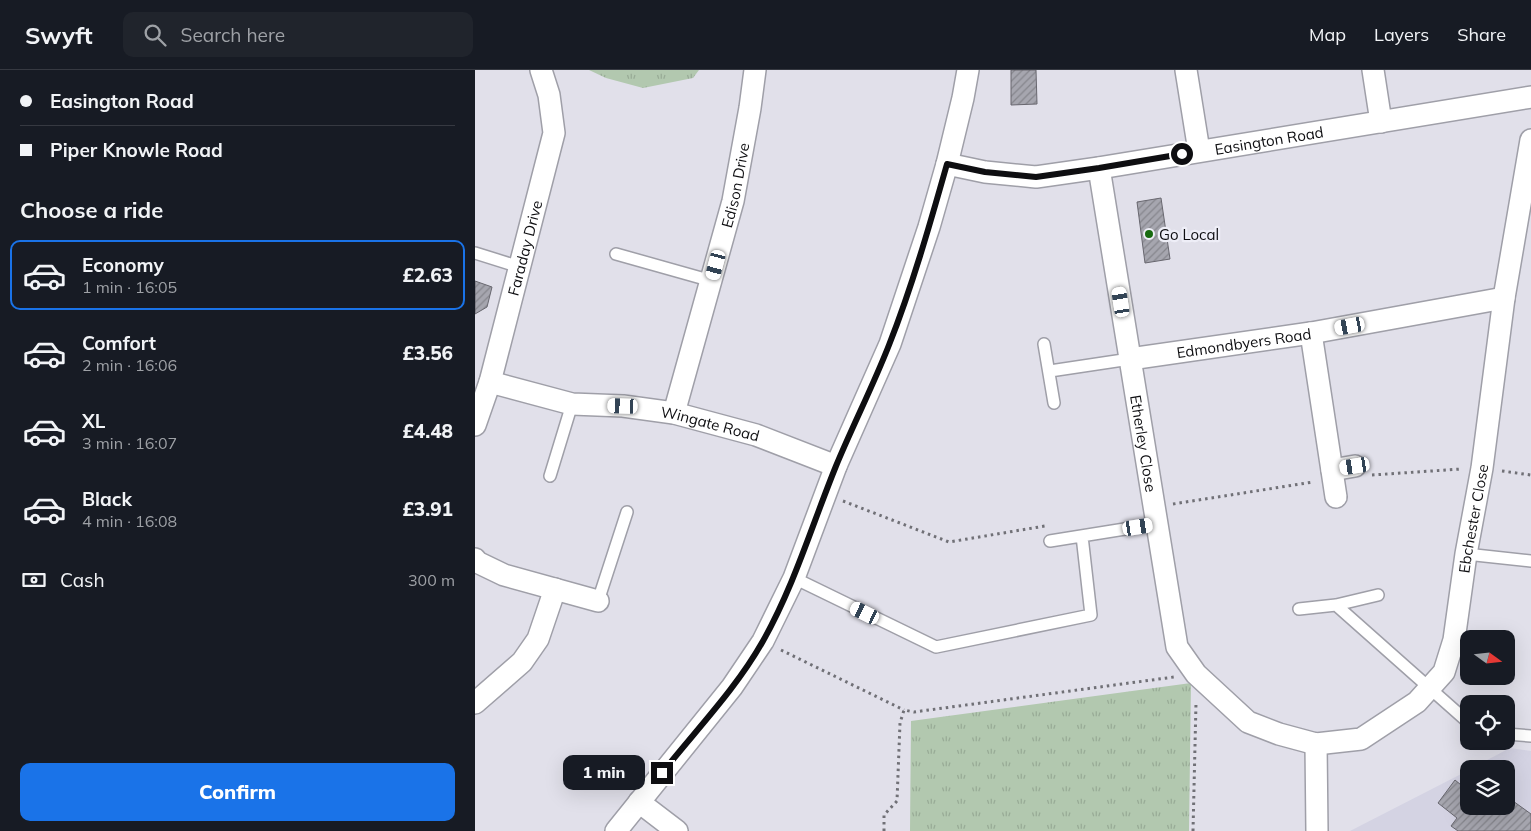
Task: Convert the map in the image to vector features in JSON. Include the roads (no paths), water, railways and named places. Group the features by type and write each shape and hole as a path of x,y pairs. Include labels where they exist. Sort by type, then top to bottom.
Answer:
{"street":[{"name":"Faraday Drive","path":"475,425 491,382 554,133 549,95 541,70"},
{"name":"Edison Drive","path":"674,413 733,201 755,70"},
{"path":"616,831 731,687 763,641 794,578 825,494 890,344 929,227 947,164 963,98 967,70"},
{"path":"1186,70 1199,151"},
{"path":"1373,70 1381,122"},
{"name":"Easington Road","path":"947,164 985,172 1036,177 1531,97"},
{"name":"Ebchester Close","path":"1247,722 1279,734 1316,744 1361,739 1417,702 1444,672 1454,640 1466,554 1482,468 1504,298 1531,140"},
{"name":"Etherley Close","path":"1099,168 1177,647 1197,674 1247,722"},
{"name":"Edmondbyers Road","path":"1130,359 1311,333 1504,298"},
{"path":"1311,333 1334,482 1355,466"},
{"name":"Wingate Road","path":"491,382 572,404 623,406 674,413 756,435 837,466"},
{"path":"475,559 477,562 504,575 598,601"},
{"path":"475,703 521,662 538,639 555,589"},
{"path":"1316,744 1317,831"},
{"path":"639,802 677,831"}],"lane":[{"path":"475,254 520,266"},
{"path":"616,254 712,281"},
{"path":"1044,344 1055,403"},
{"path":"1050,371 1130,359"},
{"path":"550,476 572,404"},
{"path":"598,601 627,512"},
{"path":"1050,541 1082,536 1155,515"},
{"path":"794,578 936,647 1091,615 1082,536"},
{"path":"1466,554 1531,561"},
{"path":"1299,609 1335,605 1378,595"},
{"path":"1335,605 1460,715"},
{"path":"1515,735 1531,736"}],"place":[{"name":"Go Local","path":"1149,234"}]}
